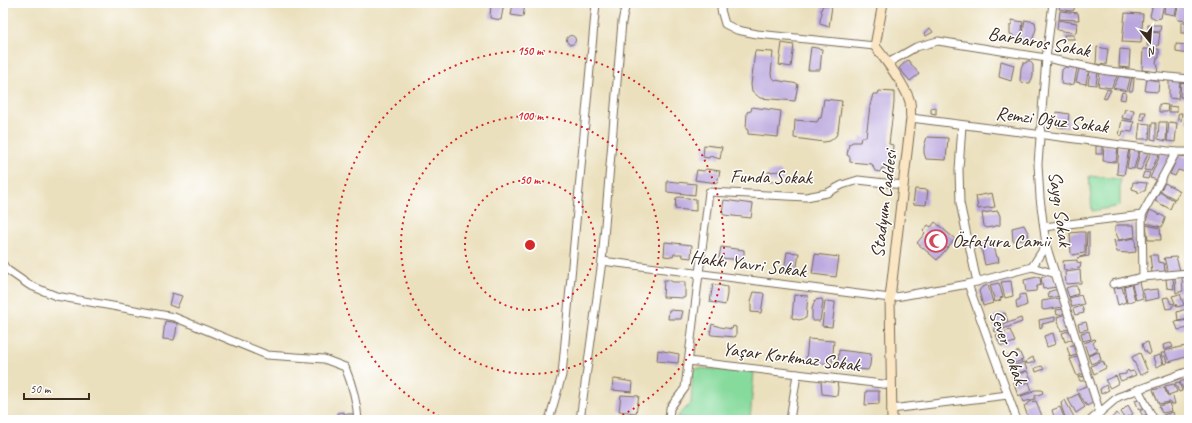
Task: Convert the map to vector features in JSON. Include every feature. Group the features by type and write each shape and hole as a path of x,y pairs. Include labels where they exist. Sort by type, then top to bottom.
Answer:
{"street":[{"path":"549,420 562,375 596,3"},
{"path":"580,420 602,261 622,22 626,3"},
{"path":"722,3 721,10 724,24 737,30 757,34 875,46 883,3"},
{"name":"Saygı Sokak","path":"1053,3 1046,58 1038,164 1046,245 1100,413"},
{"name":"Barbaros Sokak","path":"888,63 916,47 938,41 1046,58 1108,71 1189,79"},
{"name":"Stadyum Caddesi","path":"875,46 901,83 910,102 911,118 890,298 892,420"},
{"name":"Remzi Oğuz Sokak","path":"911,118 1176,152 1189,152"},
{"path":"962,124 958,170 960,203 977,282"},
{"path":"1143,277 1142,216 1176,152"},
{"name":"Funda Sokak","path":"698,274 709,192 806,197 827,193 842,185 858,180 903,185"},
{"path":"1044,226 1142,216"},
{"path":"1046,245 1032,267 1056,274"},
{"name":"Hakkı Yavri Sokak","path":"602,261 890,298 968,284 1032,267"},
{"path":"3,264 6,269 29,285 56,296 174,317 267,355 324,359 345,367 351,382 356,402 358,420"},
{"path":"1113,284 1143,277 1189,273"},
{"path":"669,420 670,408 685,388 698,274"},
{"name":"Sever Sokak","path":"968,284 1017,420"},
{"name":"Yaşar Korkmaz Sokak","path":"688,361 891,385"},
{"path":"1090,420 1118,397 1138,388 1189,371"},
{"path":"790,420 797,374"},
{"path":"1138,388 1154,420"},
{"path":"891,409 1008,395"}],"green space":[{"path":"1089,176 1120,179 1120,206 1092,211"},
{"path":"698,368 754,372 750,420 715,420 677,417 691,403 693,370"}],"building":[{"path":"491,3 504,3 501,20 490,18"},
{"path":"513,3 525,3 523,17 511,15"},
{"path":"1025,3 1038,3 1038,5 1027,5"},
{"path":"1060,3 1075,3 1074,10 1059,9"},
{"path":"1153,3 1164,3 1161,18 1156,19 1150,16"},
{"path":"1165,3 1178,3 1175,15 1164,13"},
{"path":"1179,4 1189,5 1189,21 1178,20 1176,15"},
{"path":"823,5 832,6 829,27 820,24"},
{"path":"1060,11 1078,13 1079,20 1059,19"},
{"path":"1125,13 1143,14 1141,43 1122,42"},
{"path":"1012,20 1023,22 1021,39 1014,38 1013,35 1010,34 1010,25 1012,24"},
{"path":"1025,20 1035,22 1036,29 1032,41 1022,39"},
{"path":"1058,20 1077,23 1076,33 1057,30"},
{"path":"1181,23 1189,23 1189,33 1181,33"},
{"path":"1148,25 1161,25 1160,32 1148,31"},
{"path":"930,28 933,32 926,36 924,33"},
{"path":"1148,32 1160,33 1158,46 1147,46"},
{"path":"571,35 576,40 571,45 566,40"},
{"path":"1064,35 1074,35 1074,39 1064,39"},
{"path":"782,43 794,45 791,67 779,65"},
{"path":"1176,44 1189,45 1189,54 1176,52"},
{"path":"811,47 822,49 820,70 808,70"},
{"path":"1097,47 1108,49 1106,65 1096,64"},
{"path":"1120,49 1130,50 1129,68 1119,67"},
{"path":"1143,49 1159,49 1159,58 1157,58 1156,63 1158,65 1157,72 1142,70"},
{"path":"755,51 773,52 771,75 775,80 798,84 795,101 760,98 752,91 751,85"},
{"path":"908,60 919,74 910,81 899,68"},
{"path":"1001,61 1014,65 1011,81 999,77"},
{"path":"1027,61 1030,61 1033,65 1033,76 1030,83 1020,82 1021,68 1023,63 1026,63"},
{"path":"1065,67 1077,68 1074,84 1061,84 1062,70"},
{"path":"1079,69 1088,71 1086,84 1076,82"},
{"path":"1090,71 1098,72 1096,85 1088,84"},
{"path":"1100,73 1117,76 1111,88 1098,86"},
{"path":"1119,76 1130,78 1127,91 1113,88"},
{"path":"1132,78 1134,79 1133,89 1132,91 1129,91"},
{"path":"1147,79 1159,81 1158,92 1145,91"},
{"path":"1169,80 1180,81 1178,99 1169,98"},
{"path":"1181,81 1189,82 1189,98 1180,97"},
{"path":"1107,89 1111,90 1106,99 1103,98"},
{"path":"879,91 894,92 889,144 893,145 891,169 882,168 880,172 875,171 872,164 850,162 850,157 847,155 849,144 853,142 860,142 861,137 866,137 873,94 878,94"},
{"path":"1122,92 1126,93 1125,100 1120,99"},
{"path":"824,99 842,101 836,136 830,141 824,142 794,138 795,120 817,122 819,118 821,118"},
{"path":"1159,104 1168,105 1167,112 1159,112"},
{"path":"1169,106 1177,107 1177,112 1169,112"},
{"path":"752,107 781,111 778,137 748,134 748,130 746,129 747,112 751,111"},
{"path":"936,107 936,114 931,113 931,108"},
{"path":"1125,109 1134,110 1132,120 1122,118"},
{"path":"1057,112 1069,114 1067,128 1058,127 1055,123"},
{"path":"1141,112 1146,112 1144,120 1140,119"},
{"path":"1182,113 1181,121 1178,120 1178,114"},
{"path":"1186,114 1189,114 1189,123 1186,122"},
{"path":"1122,120 1134,122 1132,132 1123,131 1122,136 1119,135"},
{"path":"1159,122 1167,122 1166,141 1158,139"},
{"path":"1169,122 1177,123 1175,142 1167,141"},
{"path":"1140,123 1150,124 1149,139 1138,139"},
{"path":"1152,123 1156,123 1156,140 1151,139"},
{"path":"927,137 948,138 946,160 926,159 924,147"},
{"path":"704,145 722,147 720,159 710,156 709,158 703,157"},
{"path":"1104,145 1118,147 1116,162 1103,161"},
{"path":"1096,146 1102,146 1102,154 1096,154"},
{"path":"1119,147 1129,149 1124,175 1117,174"},
{"path":"1130,149 1139,150 1134,169 1127,168"},
{"path":"1140,151 1148,153 1141,170 1136,169"},
{"path":"1151,152 1159,154 1151,171 1144,170"},
{"path":"1161,153 1171,154 1158,180 1150,178"},
{"path":"1178,156 1189,157 1189,163 1185,172 1178,170 1175,176 1170,174"},
{"path":"706,169 720,171 717,183 695,180 697,170 704,171"},
{"path":"781,171 783,181 769,182 768,172"},
{"path":"1144,172 1150,173 1148,179 1142,178"},
{"path":"667,181 696,184 695,195 667,192"},
{"path":"1133,182 1147,183 1145,191 1138,193 1138,191 1132,189"},
{"path":"1165,183 1180,191 1175,199 1160,191"},
{"path":"915,189 928,190 926,205 913,204"},
{"path":"1159,192 1174,200 1170,209 1155,201"},
{"path":"992,193 995,207 978,209 976,196"},
{"path":"676,198 696,199 696,211 675,209"},
{"path":"724,200 753,204 751,218 724,215 722,212"},
{"path":"1150,210 1165,217 1162,227 1145,223"},
{"path":"998,211 1000,216 1000,225 987,228 984,226 982,213"},
{"name":"Özfatura Camii","path":"935,222 955,239 937,260 917,243 925,233 923,231 928,225 931,227"},
{"path":"1024,225 1028,232 1029,239 1013,241 1012,228"},
{"path":"1117,225 1134,225 1135,237 1119,240 1115,231 1115,227"},
{"path":"1146,225 1160,228 1161,240 1148,240"},
{"path":"1085,232 1085,253 1072,255 1070,233"},
{"path":"1087,232 1089,232 1089,256 1077,258 1086,255"},
{"path":"1135,238 1136,252 1117,252 1114,240 1117,241"},
{"path":"995,241 996,246 994,247 999,262 985,265 980,243"},
{"path":"665,242 692,245 691,258 683,257 682,254 674,254 673,257 664,256"},
{"path":"721,247 744,250 744,260 719,258"},
{"path":"787,252 799,253 796,273 785,272 784,270"},
{"path":"815,254 839,257 836,277 812,274"},
{"path":"1150,255 1157,255 1158,262 1164,263 1164,272 1152,273"},
{"path":"1176,257 1180,270 1168,272 1164,258"},
{"path":"1077,260 1077,262 1081,263 1080,268 1064,270 1063,261"},
{"path":"1080,270 1081,283 1066,284 1065,272"},
{"path":"1052,274 1057,287 1043,289 1041,278"},
{"path":"1037,277 1040,278 1041,285 1037,286 1036,291 1026,292 1024,280"},
{"path":"1182,277 1183,291 1176,293 1175,278"},
{"path":"1173,278 1174,289 1167,288 1166,279"},
{"path":"664,280 685,282 685,297 663,297"},
{"path":"1011,281 1013,296 1005,298 1001,282"},
{"path":"1139,282 1143,298 1136,300 1132,284"},
{"path":"999,283 1003,297 1000,298 1001,300 995,302 990,285"},
{"path":"713,284 727,287 725,305 710,302"},
{"path":"1131,284 1135,300 1127,303 1124,286"},
{"path":"988,285 993,303 983,306 979,291 982,287"},
{"path":"1077,286 1078,294 1069,297 1066,288"},
{"path":"1122,287 1126,302 1118,305 1114,288"},
{"path":"1158,289 1159,298 1144,301 1143,290"},
{"path":"1059,290 1060,296 1049,298 1048,292"},
{"path":"754,292 764,294 761,313 751,312 751,301"},
{"path":"172,293 182,296 177,308 169,305"},
{"path":"1025,294 1027,305 1017,309 1016,301 1020,299 1020,295"},
{"path":"1180,294 1184,305 1177,307 1176,304 1172,306 1172,308 1166,309 1163,298 1168,297 1171,304 1175,303 1172,296"},
{"path":"794,295 808,296 806,318 799,320 792,318"},
{"path":"1081,295 1084,304 1072,307 1069,298"},
{"path":"1060,298 1063,307 1042,309 1042,301"},
{"path":"822,299 823,302 820,321 812,321 812,309 815,300"},
{"path":"825,301 835,302 832,327 822,326"},
{"path":"1082,306 1084,313 1075,315 1073,309"},
{"path":"1189,308 1189,319 1178,321 1177,312"},
{"path":"1064,309 1066,313 1057,315 1056,310"},
{"path":"669,310 683,311 681,319 668,319"},
{"path":"1005,313 1008,322 994,326 991,318"},
{"path":"1066,314 1071,328 1061,331 1057,317"},
{"path":"1055,317 1055,321 1042,324 1042,327 1040,328 1039,320"},
{"path":"1021,318 1022,322 995,332 994,328"},
{"path":"1189,320 1189,328 1178,330 1175,322"},
{"path":"165,321 177,323 174,340 163,339"},
{"path":"1086,322 1088,329 1080,331 1078,324"},
{"path":"712,324 732,329 733,326 736,327 736,336 710,334"},
{"path":"1010,330 1015,342 1002,346 1000,345 996,335"},
{"path":"1071,330 1074,338 1065,342 1062,333"},
{"path":"1089,331 1091,339 1083,341 1081,333"},
{"path":"1053,333 1056,344 1047,347 1044,336"},
{"path":"808,339 834,341 832,364 806,362"},
{"path":"1095,339 1096,340 1093,343 1095,347 1098,348 1096,352 1088,355 1084,343"},
{"path":"1148,342 1151,353 1148,355 1146,351 1144,351 1142,344"},
{"path":"1171,343 1173,347 1164,350 1163,345"},
{"path":"1076,344 1079,354 1070,357 1067,347"},
{"path":"1189,346 1189,356 1169,362 1165,351"},
{"path":"658,350 679,354 678,363 657,361"},
{"path":"839,350 871,354 868,370 838,367"},
{"path":"1019,351 1023,360 1009,365 1005,357"},
{"path":"1099,352 1101,360 1091,364 1088,356"},
{"path":"1140,353 1148,372 1140,375 1132,357"},
{"path":"1161,353 1164,353 1167,363 1164,364"},
{"path":"1160,355 1163,364 1156,367 1153,357"},
{"path":"1080,356 1085,373 1077,376 1070,359"},
{"path":"1033,357 1035,362 1027,364 1026,361"},
{"path":"1103,361 1106,368 1094,374 1091,366"},
{"path":"1024,362 1027,370 1012,375 1009,367"},
{"path":"1042,366 1044,369 1036,372 1035,368"},
{"path":"1128,370 1129,372 1134,371 1136,375 1121,381 1118,375 1126,374"},
{"path":"1027,371 1031,379 1015,386 1012,377"},
{"path":"1086,376 1087,381 1080,381 1078,377"},
{"path":"1116,376 1119,383 1110,388 1105,380"},
{"path":"1189,378 1189,390 1184,391 1180,382"},
{"path":"613,380 633,382 632,392 612,390"},
{"path":"821,380 837,382 837,396 822,394"},
{"path":"1029,382 1032,391 1018,396 1015,387"},
{"path":"1179,382 1182,391 1179,392 1175,383"},
{"path":"1174,384 1177,392 1168,395 1165,386"},
{"path":"1089,385 1094,402 1087,406 1076,390"},
{"path":"1106,385 1109,390 1101,394 1100,389"},
{"path":"1164,387 1168,397 1173,396 1175,404 1170,402 1159,404 1153,390"},
{"path":"1034,390 1042,390 1043,393 1035,396 1035,399 1023,402 1021,396 1031,393"},
{"path":"866,391 879,391 879,404 865,405"},
{"path":"1078,394 1085,407 1076,413 1068,399"},
{"path":"621,395 639,396 636,413 619,411"},
{"path":"1142,398 1145,407 1139,410 1135,400"},
{"path":"1065,400 1074,417 1071,420 1066,420 1062,408 1061,403"},
{"path":"1036,401 1043,420 1029,420 1024,406 1029,402"},
{"path":"1169,403 1172,411 1162,413 1159,406"},
{"path":"1128,405 1133,414 1125,418 1121,412"},
{"path":"1060,407 1065,420 1055,420 1052,410"},
{"path":"1146,408 1148,414 1143,416 1140,411"},
{"path":"3,412 8,418 8,420 3,420"},
{"path":"344,412 344,414 354,414 354,420 337,420 337,413"},
{"path":"1173,412 1175,419 1164,420 1163,415"},
{"path":"1117,413 1122,420 1109,420"},
{"path":"1149,415 1151,420 1137,420"}],"place":[{"name":"Özfatura Camii","path":"936,241"}]}
